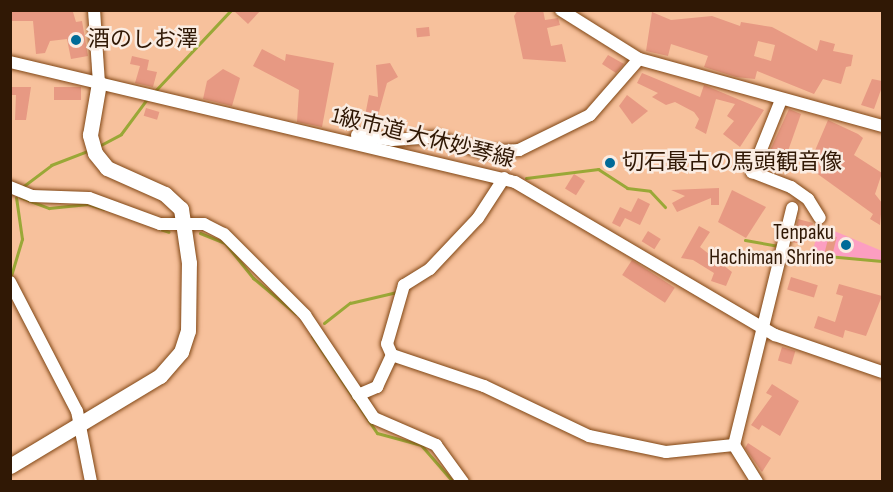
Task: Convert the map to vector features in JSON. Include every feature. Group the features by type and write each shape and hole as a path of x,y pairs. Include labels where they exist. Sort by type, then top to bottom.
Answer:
{"street":[{"path":"10,466 159,376 181,352 189,309 186,225 176,201 106,168 93,149 99,83 94,10"},
{"path":"561,10 639,59 882,126"},
{"path":"323,134 392,140 435,137 483,152 519,150 590,115 639,59"},
{"path":"10,62 99,83"},
{"name":"1級市道 大休妙琴線","path":"99,83 504,178 759,327 882,372"},
{"path":"781,100 752,172 791,187 808,199 820,218"},
{"path":"504,178 462,235 430,268 404,285 387,344 392,355 484,386 589,436 666,452 734,445"},
{"path":"17,191 89,198 160,224 204,224 224,234 305,315 358,395 385,426 435,444 463,482"},
{"path":"757,482 734,445 759,327 792,208"},
{"path":"13,286 77,411 77,427 92,482"},
{"path":"358,395 377,387 392,355"}],"shaded area":[{"path":"820,225 882,251 882,261 812,253"}],"building":[{"path":"10,10 73,12 76,22 82,21 88,56 71,59 67,39 50,41 45,53 36,54 33,21 10,21"},
{"path":"233,10 261,10 248,24"},
{"path":"518,10 543,10 545,20 558,18 560,25 547,28 551,46 562,44 566,62 523,59 514,16"},
{"path":"652,12 671,20 712,16 740,26 741,22 772,27 817,51 820,40 835,44 833,51 853,55 851,66 846,67 841,84 823,79 814,94 757,71 755,79 736,77 704,67 708,56 671,44 668,56 646,51","holes":["758,41 775,45 771,61 754,56"]},
{"path":"429,27 430,36 417,37 416,28"},
{"path":"262,49 285,61 286,54 334,63 322,127 297,122 299,90 253,66"},
{"path":"608,55 624,64 616,73 602,64"},
{"path":"132,56 149,60 147,70 157,72 153,87 135,83 140,66 130,64"},
{"path":"390,63 398,77 387,83 377,119 365,116 369,95 378,97 376,65"},
{"path":"223,69 240,78 232,106 203,99 207,81"},
{"path":"642,73 700,97 704,85 764,110 740,147 723,134 734,121 727,116 735,104 716,99 706,134 695,128 699,119 694,112 675,102 666,105 652,97 658,93 637,83"},
{"path":"872,79 882,81 874,109 861,105"},
{"path":"10,87 31,87 26,120 15,120 16,95 10,95"},
{"path":"54,87 81,87 81,100 54,100"},
{"path":"627,95 648,111 632,124 619,106"},
{"path":"146,108 159,112 157,120 144,116"},
{"path":"789,109 801,114 782,168 766,159"},
{"path":"828,120 863,138 854,155 882,173 875,194 882,203 880,225 870,219 873,214 808,167"},
{"path":"574,174 585,181 576,195 565,188"},
{"path":"719,188 719,205 711,205 711,198 677,212 672,203 685,196 671,190"},
{"path":"732,190 766,207 746,238 718,222"},
{"path":"638,198 650,204 640,225 625,218 620,227 612,223 620,207 631,212"},
{"path":"798,219 813,223 810,238 803,236 801,244 792,242"},
{"path":"699,226 710,232 700,247 732,272 726,286 711,281 714,273 693,260 681,258"},
{"path":"648,231 661,239 654,249 642,241"},
{"path":"829,235 837,237 832,255 824,253"},
{"path":"632,260 675,288 665,303 622,275"},
{"path":"791,277 818,285 814,298 787,289"},
{"path":"839,284 882,296 866,336 845,330 843,338 814,328 818,316 835,322 843,296 836,294"},
{"path":"782,347 795,351 791,364 778,360"},
{"path":"772,384 799,401 780,436 762,425 759,430 751,425 772,396 766,393"},
{"path":"748,443 771,458 762,472 745,448"}],"waterway":[{"path":"154,92 231,10"},
{"path":"97,147 121,134 147,99"},
{"path":"21,188 51,165 88,151"},
{"path":"526,178 598,169 627,188 650,191 665,207"},
{"path":"10,279 22,239 16,197"},
{"path":"20,197 49,208 88,204 103,209"},
{"path":"160,229 169,232"},
{"path":"200,233 225,243 253,278 296,314"},
{"path":"745,240 778,246"},
{"path":"791,250 800,252"},
{"path":"816,255 882,261"},
{"path":"324,323 350,303 397,292"},
{"path":"312,336 377,433 421,445 453,482"}],"place":[{"name":"酒のしお澤","path":"76,40"},
{"name":"切石最古の馬頭観音像","path":"610,163"},
{"name":"Tenpaku Hachiman Shrine","path":"846,245"}]}
